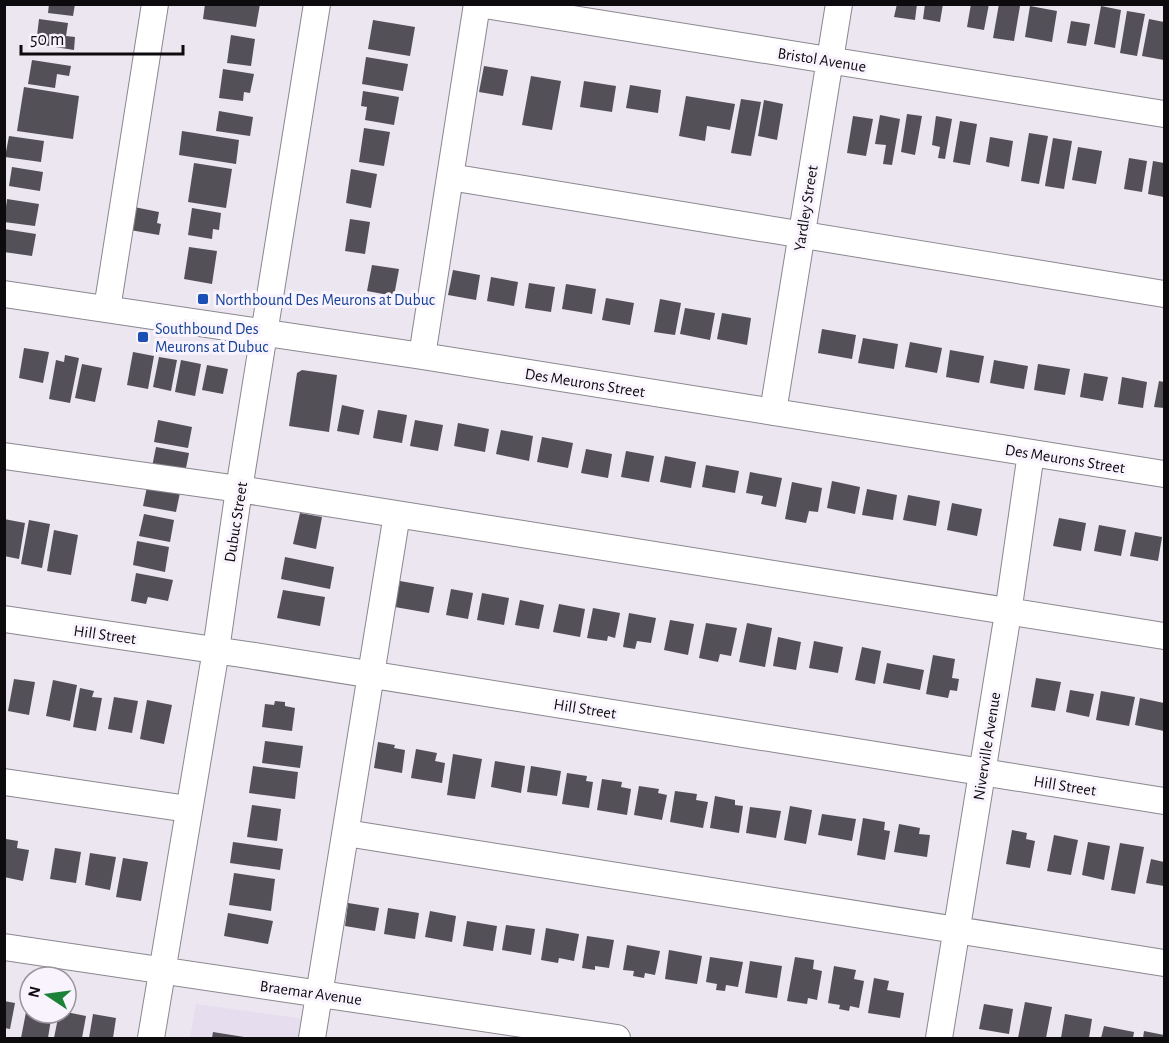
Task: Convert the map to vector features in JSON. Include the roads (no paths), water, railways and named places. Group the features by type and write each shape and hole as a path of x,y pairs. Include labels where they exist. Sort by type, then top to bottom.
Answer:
{"street":[{"path":"107,309 154,4"},
{"name":"Dubuc Street","path":"151,1038 216,650 239,489 266,333 317,4"},
{"path":"422,356 478,4"},
{"name":"Bristol Avenue","path":"478,4 1164,114"},
{"name":"Yardley Street","path":"773,412 839,4"},
{"path":"450,177 1164,294"},
{"name":"Des Meurons Street","path":"4,294 422,356 1164,474"},
{"name":"Niverville Avenue","path":"939,1038 1008,613 1031,453"},
{"path":"4,456 239,489 1164,636"},
{"path":"312,1038 396,514"},
{"name":"Hill Street","path":"4,619 216,650 1164,801"},
{"path":"4,782 188,809"},
{"path":"346,833 1164,963"},
{"name":"Braemar Avenue","path":"4,947 617,1038"}],"place":[{"name":"Northbound Des Meurons at Dubuc","path":"203,299"},
{"name":"Southbound Des Meurons at Dubuc","path":"143,337"}]}
